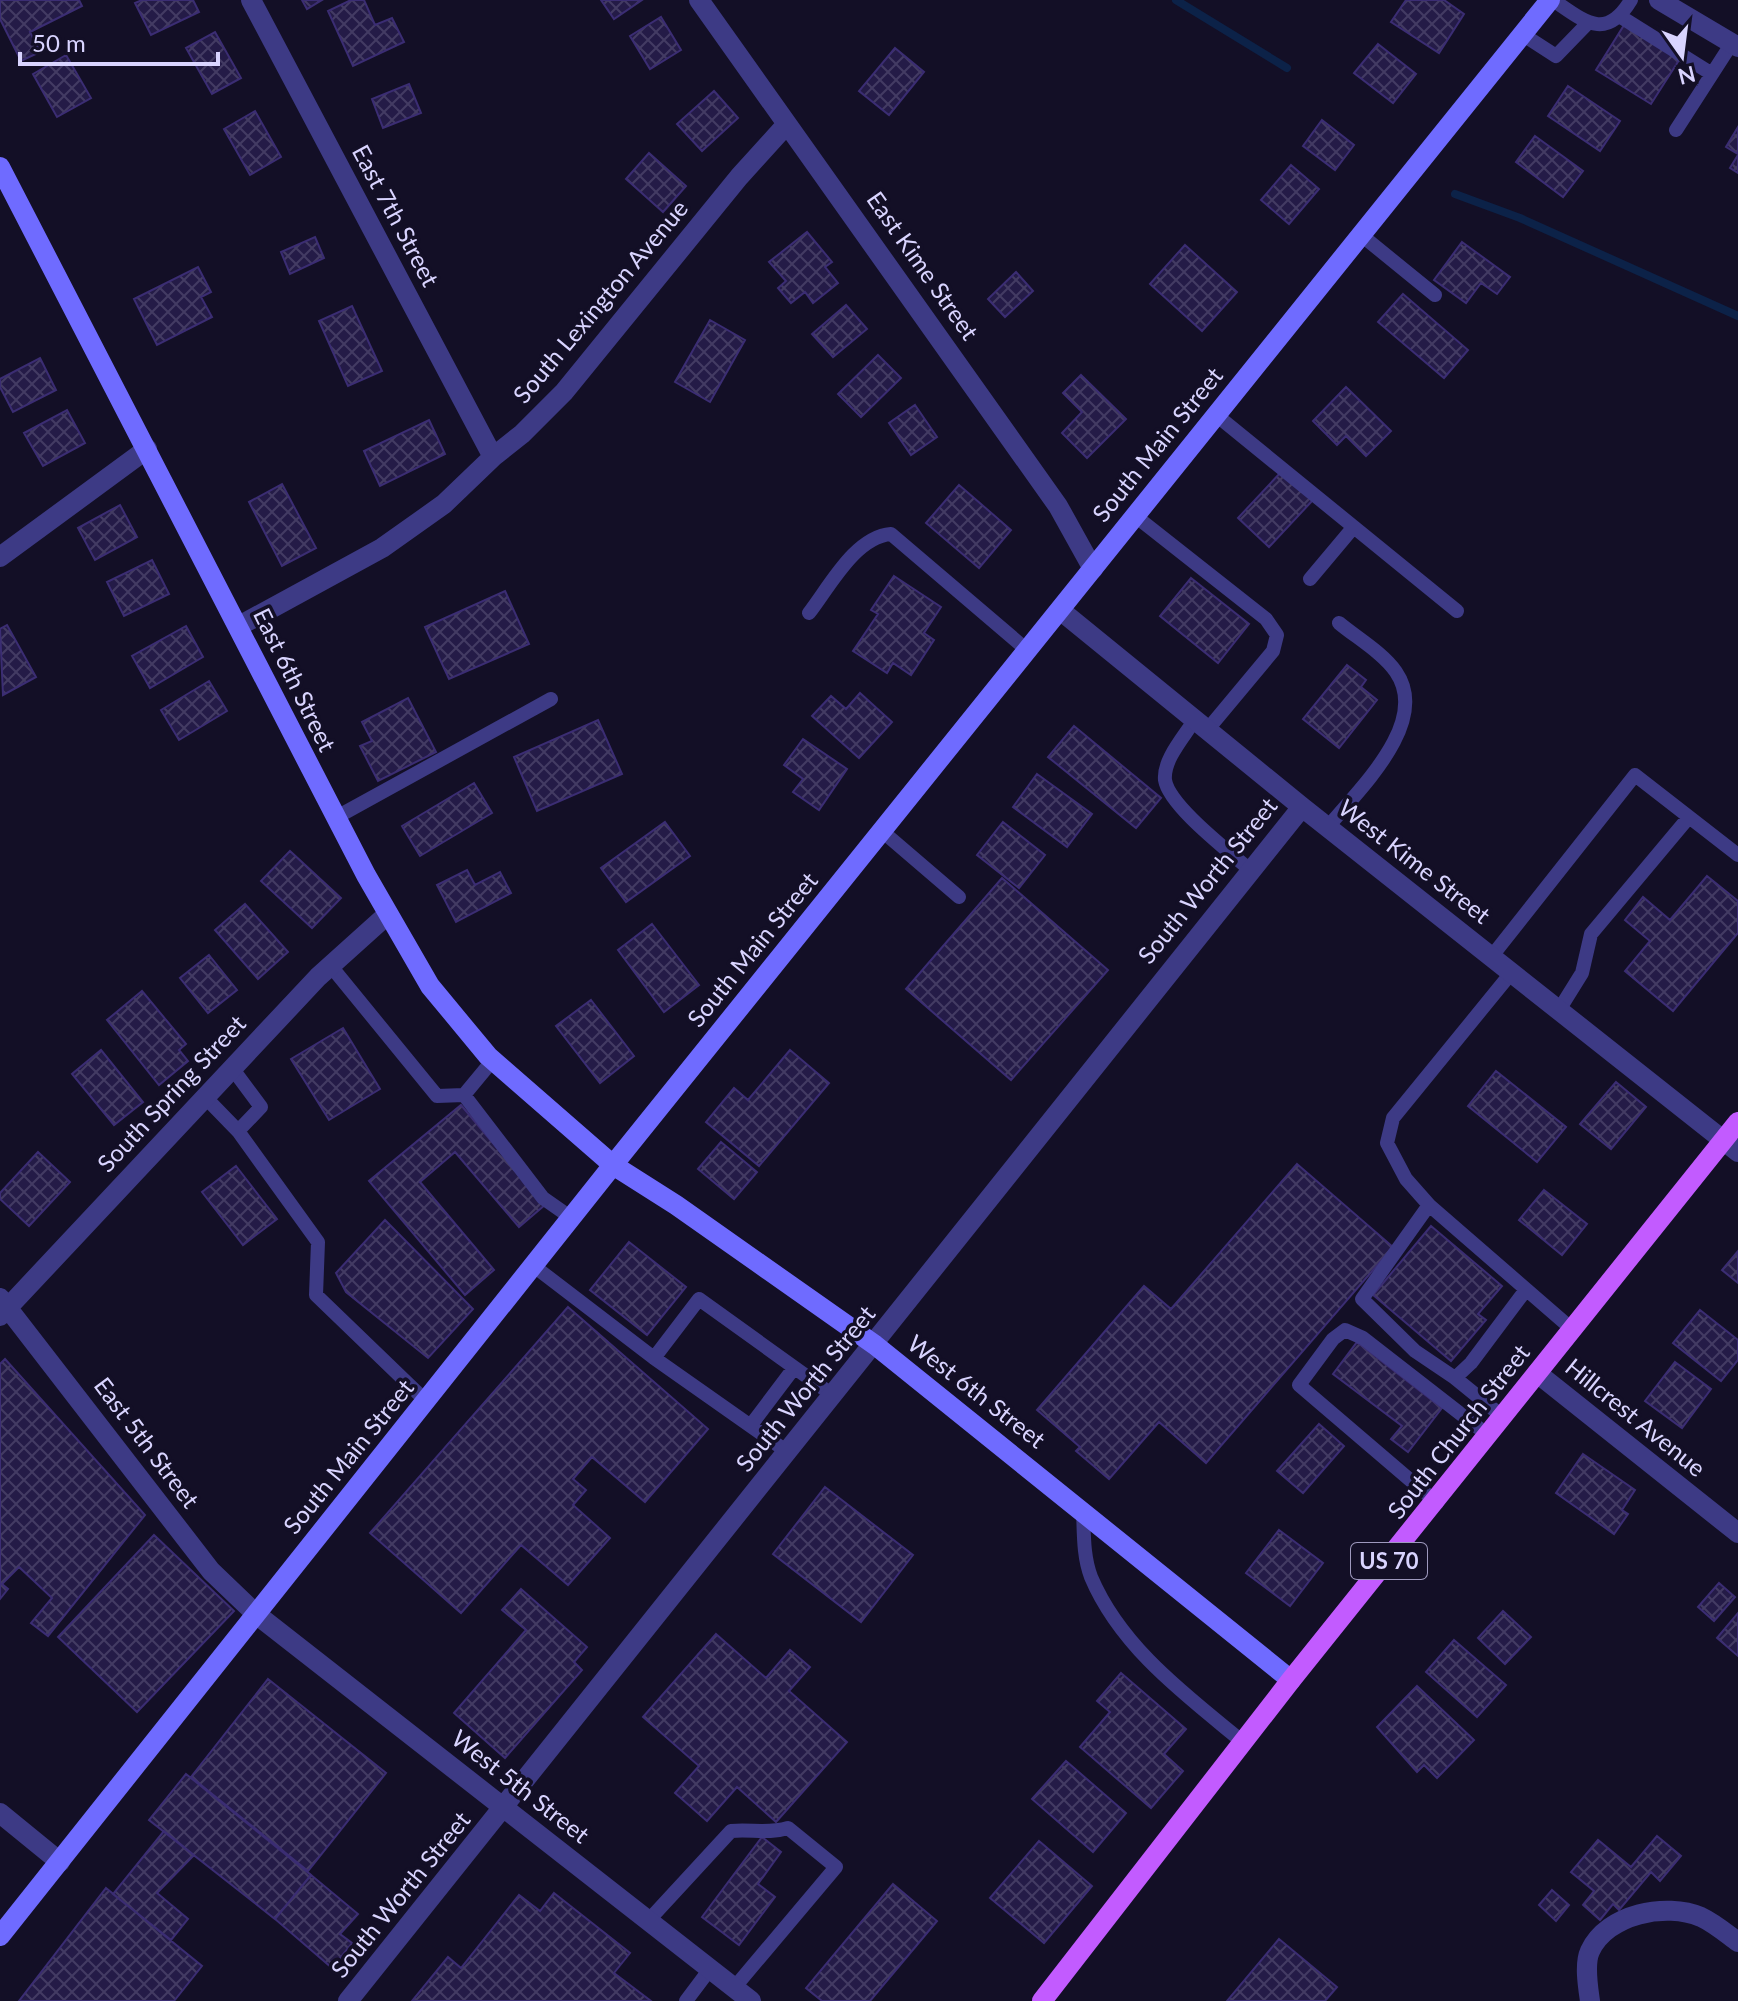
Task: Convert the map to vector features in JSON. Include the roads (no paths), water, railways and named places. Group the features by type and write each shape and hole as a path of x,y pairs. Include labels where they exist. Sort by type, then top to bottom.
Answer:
{"main road":[{"name":"South Church Street","path":"1042,2001 1291,1680 1437,1503 1537,1373 1730,1146 1738,1122"}],"street":[{"name":"East 7th Street","path":"251,0 493,457"},
{"name":"East Kime Street","path":"699,0 1058,506 1093,569"},
{"name":"South Main Street","path":"0,1936 1134,515 1552,0"},
{"path":"1659,0 1735,45"},
{"name":"South Lexington Avenue","path":"239,626 382,548 444,504 522,434 564,392 739,177 787,124"},
{"name":"East 6th Street","path":"0,167 239,626 335,818 430,986 493,1060 613,1165"},
{"path":"0,557 147,449"},
{"name":"West Kime Street","path":"1060,610 1302,807 1730,1146"},
{"name":"South Worth Street","path":"348,2001 506,1808 1302,807"},
{"name":"South Spring Street","path":"2,1307 330,965 388,914"},
{"name":"West 6th Street","path":"613,1165 676,1205 875,1345 1291,1680"},
{"name":"East 5th Street","path":"2,1307 211,1571 256,1614"},
{"name":"Hillcrest Avenue","path":"1537,1373 1738,1533"},
{"name":"West 5th Street","path":"256,1614 751,2001"},
{"path":"0,1813 60,1862"},
{"path":"1590,2001 1588,1953 1605,1930 1641,1914 1664,1910 1701,1917 1738,1942"}],"lane":[{"path":"1552,0 1587,24 1611,23 1621,17 1631,0"},
{"path":"1621,17 1712,74"},
{"path":"1522,34 1556,56 1587,24"},
{"path":"1676,130 1735,45"},
{"path":"1360,234 1435,295"},
{"path":"1215,414 1352,529 1457,611"},
{"path":"1134,515 1266,619 1277,635 1273,651 1169,760 1165,780 1174,799 1250,870"},
{"path":"1310,579 1352,529"},
{"path":"809,613 859,549 876,535 891,534 1027,650"},
{"path":"1328,827 1390,749 1406,708 1398,673 1339,623"},
{"path":"335,818 551,699"},
{"path":"1492,956 1635,775 1738,855"},
{"path":"1559,1010 1582,973 1591,934 1689,817"},
{"path":"882,831 959,897"},
{"path":"330,965 437,1096 464,1095 493,1060"},
{"path":"1512,972 1393,1118 1387,1143 1406,1179 1429,1205 1573,1330"},
{"path":"232,1068 261,1107 238,1131"},
{"path":"464,1095 543,1198 573,1219"},
{"path":"205,1097 238,1131 318,1242 316,1295 427,1402"},
{"path":"1429,1205 1362,1299 1415,1351 1455,1378 1503,1417"},
{"path":"535,1267 654,1358 789,1453"},
{"path":"1455,1378 1471,1363 1525,1291"},
{"path":"654,1358 699,1299 834,1396"},
{"path":"1437,1503 1299,1385 1333,1339 1345,1330 1363,1338 1489,1436"},
{"path":"751,1425 794,1368"},
{"path":"1083,1510 1085,1553 1091,1576 1135,1647 1244,1743"},
{"path":"648,1921 731,1831 750,1829 771,1833 788,1828 836,1867 734,1988"},
{"path":"686,2001 710,1969"}],"waterway":[{"path":"1176,0 1287,68"},
{"path":"1455,194 1520,218 1738,316"}]}
